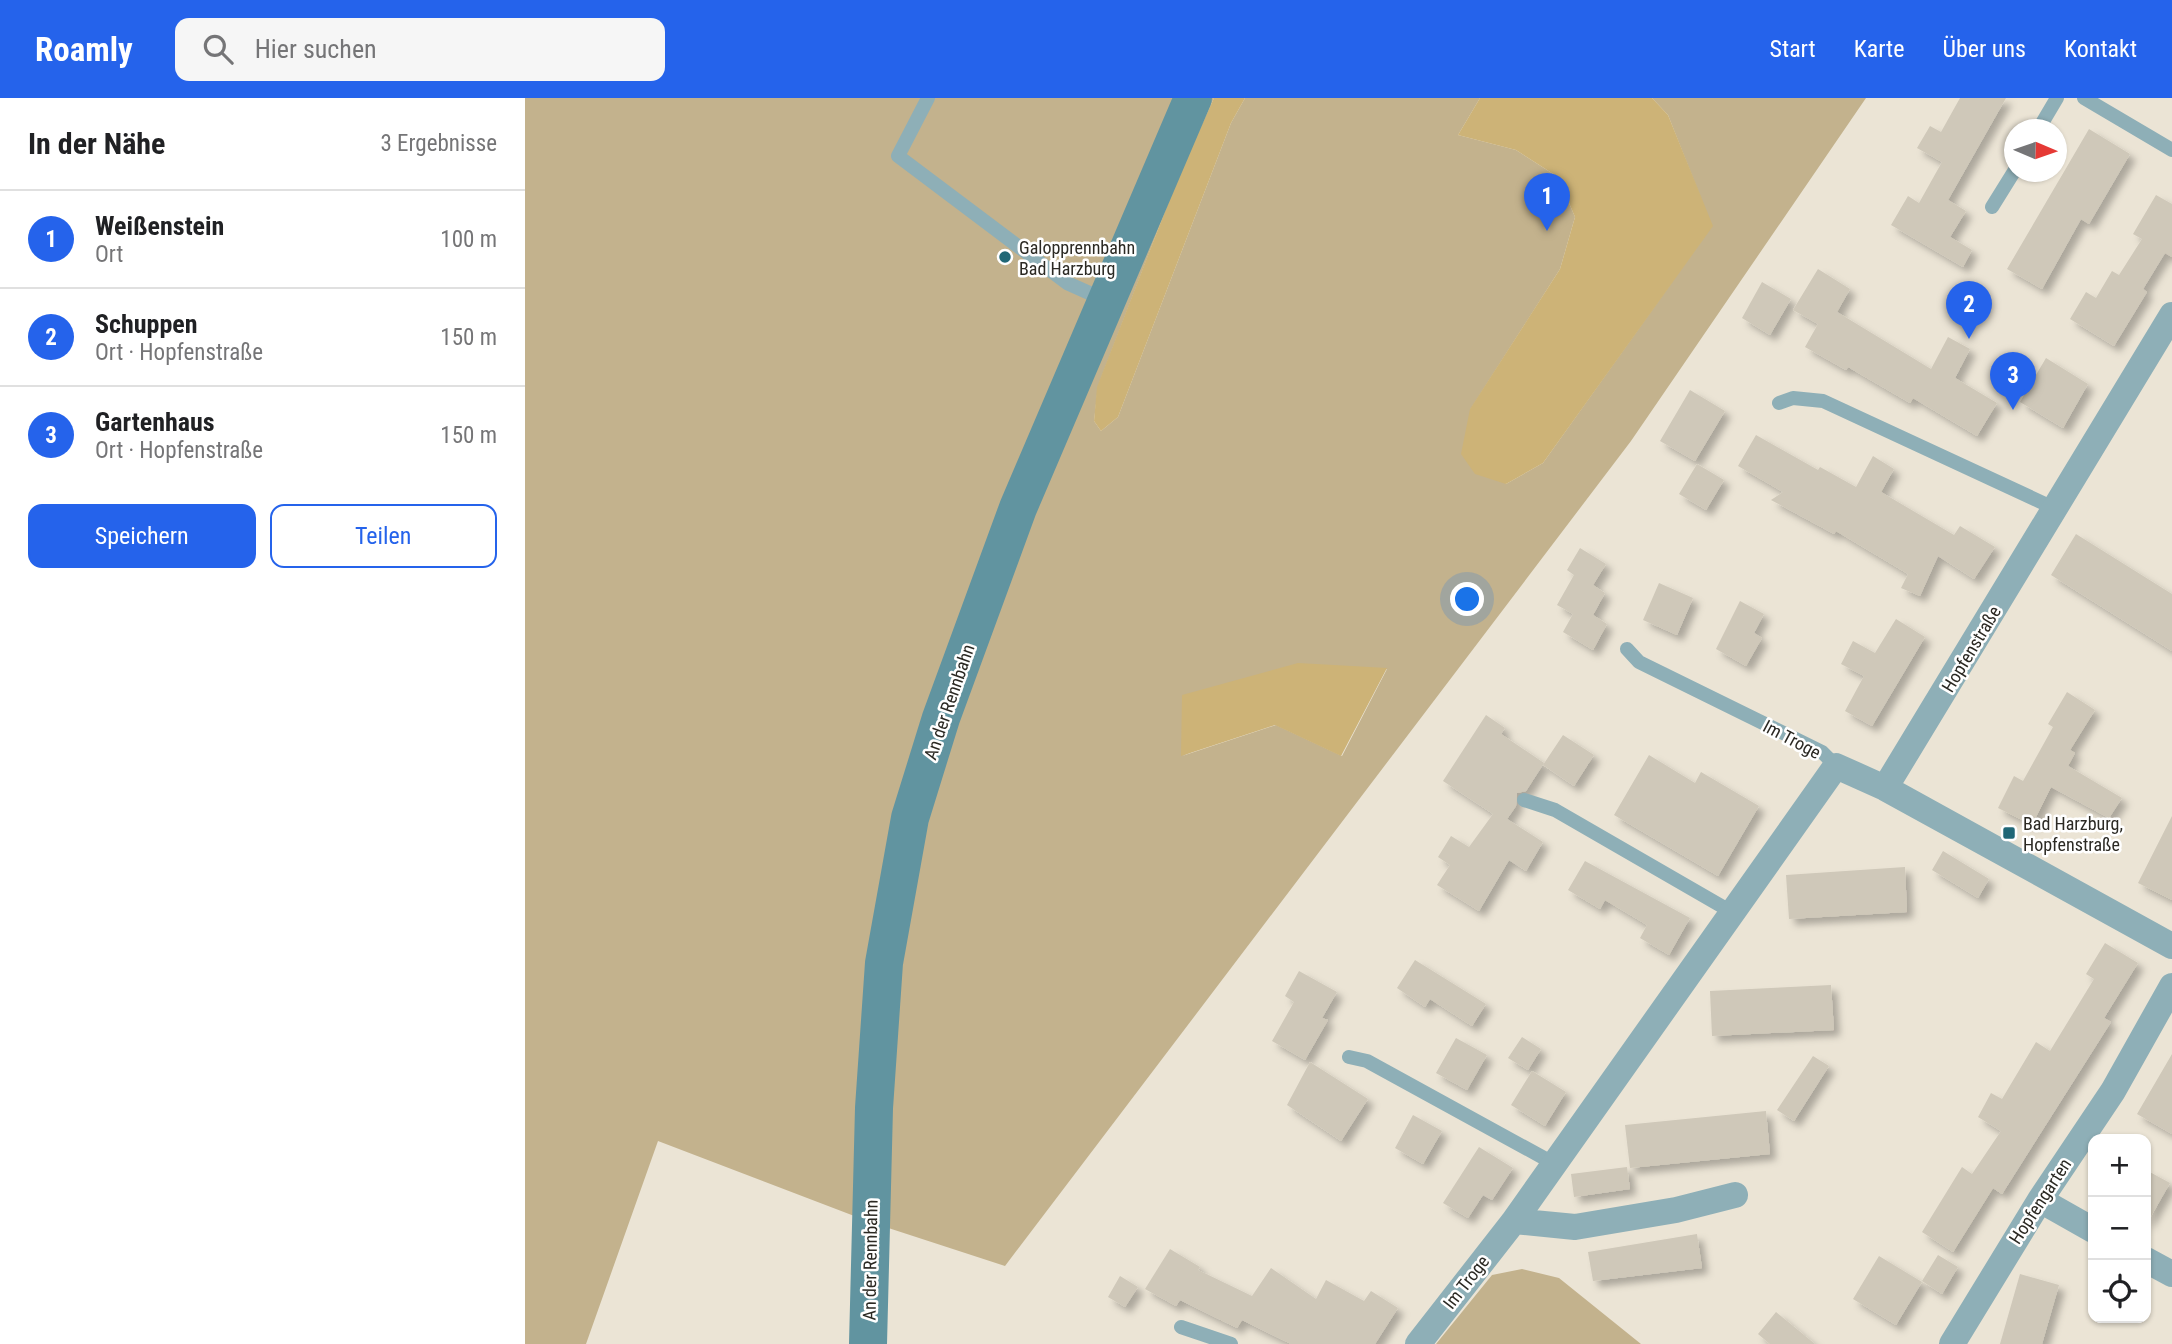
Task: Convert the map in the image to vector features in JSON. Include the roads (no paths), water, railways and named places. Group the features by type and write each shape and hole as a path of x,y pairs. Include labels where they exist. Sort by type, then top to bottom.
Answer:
{"main road":[{"name":"An der Rennbahn","path":"868,1344 874,1108 884,963 910,818 941,718 1018,508 1192,98"}],"street":[{"name":"Hopfenstraße","path":"1885,788 2172,315"},
{"path":"1836,766 1885,788 2172,946"},
{"name":"Im Troge","path":"1418,1344 1514,1221 1730,912 1836,766"},
{"name":"Hopfengarten","path":"1952,1344 2040,1200 2113,1091 2172,986"},
{"path":"1514,1221 1576,1227 1676,1210 1735,1195"},
{"path":"2040,1200 2088,1227"},
{"path":"2148,1260 2172,1274"}],"lane":[{"path":"928,98 898,156 1067,283 1105,300"},
{"path":"2045,119 2057,98"},
{"path":"2084,98 2172,150"},
{"path":"1992,207 2007,182"},
{"path":"1779,403 1793,398 1823,401 2056,509"},
{"name":"Im Troge","path":"1627,649 1639,662 1822,752 1836,766"},
{"path":"1524,800 1555,810 1730,912"},
{"path":"1349,1057 1367,1061 1553,1163"},
{"path":"1181,1327 1231,1344"}],"place":[{"name":"Weißenstein","path":"1547,231"},
{"name":"Galopprennbahn Bad Harzburg","path":"1005,257"},
{"name":"Schuppen","path":"1969,339"},
{"name":"Gartenhaus","path":"2013,410"},
{"name":"Bad Harzburg, Hopfenstraße","path":"2009,833"}]}
